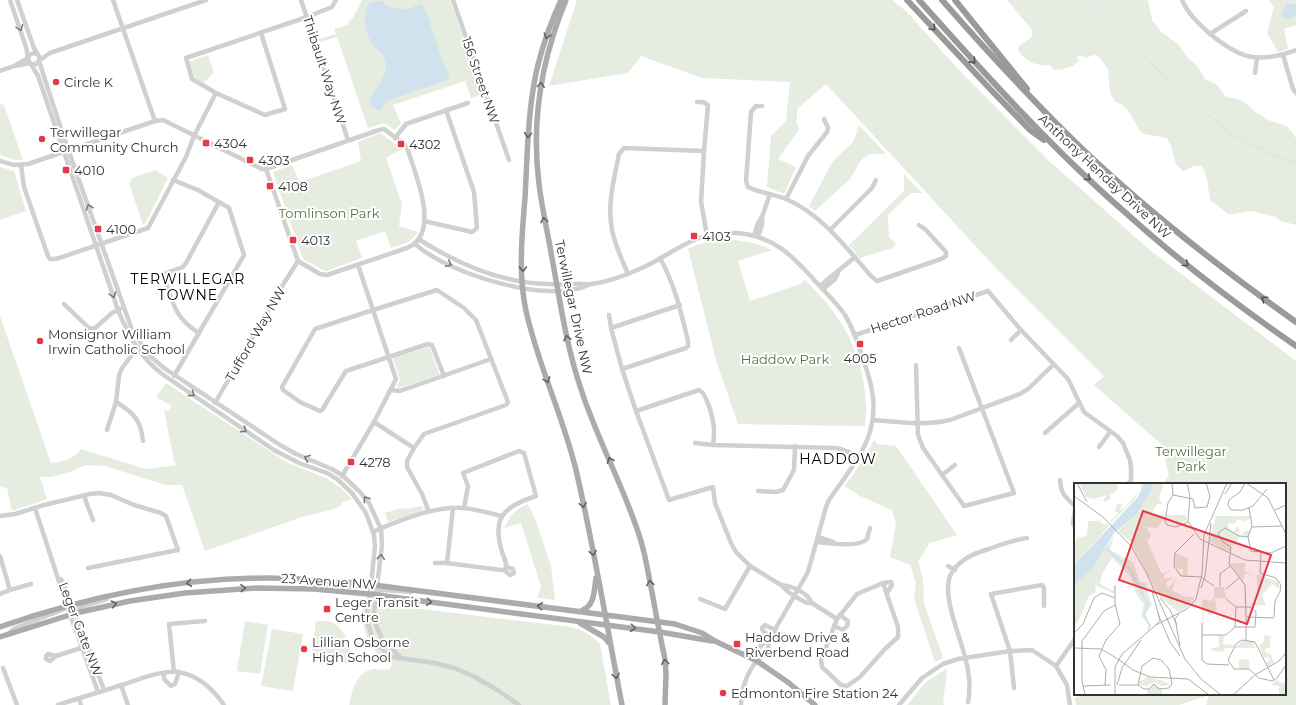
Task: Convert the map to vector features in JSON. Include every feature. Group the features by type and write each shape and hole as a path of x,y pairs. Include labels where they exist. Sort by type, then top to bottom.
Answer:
{"highway":[{"path":"906,0 1030,130 1059,151"},
{"name":"Anthony Henday Drive NW","path":"919,0 981,70 1059,151 1126,214 1185,264 1296,346"},
{"name":"Anthony Henday Drive NW","path":"942,0 1017,83 1077,144 1167,224 1234,278 1296,322"},
{"path":"955,0 1043,109"}],"main road":[{"path":"560,0 546,39 537,70 532,96 528,128 525,198 522,227 523,285 526,308 535,348 565,430 575,468 622,705"},
{"name":"Terwillegar Drive NW","path":"566,0 553,36 540,88 538,124 538,182 557,291 570,350 580,386 632,512 641,540 660,632 666,674 665,705"},
{"path":"579,611 586,609 591,605 597,575"},
{"name":"23 Avenue NW","path":"0,627 71,609 131,591 196,582 256,578 316,580 371,586 377,591 715,641"},
{"name":"23 Avenue NW","path":"3,636 71,609 185,593 256,588 306,589 369,594 377,591 445,594 658,622 685,627 715,641"},
{"path":"577,621 604,637 611,647"},
{"path":"715,641 757,661 785,680 815,705"}],"street":[{"path":"10,0 28,57 38,76 67,151"},
{"path":"17,0 37,54 67,151 130,337 137,349 148,363 274,450 299,463 326,473 338,480 352,493 368,517 373,532 375,546 367,620 373,640 388,654 392,657 435,663 454,668 474,676 499,690 519,705"},
{"path":"113,0 155,121"},
{"path":"14,66 32,53 50,53 206,0"},
{"name":"Thibault Way NW","path":"301,0 348,140"},
{"path":"261,33 285,109 265,116 216,93 192,79 186,58 307,17 332,7 336,0"},
{"name":"156 Street NW","path":"453,0 509,160"},
{"path":"1182,0 1186,10 1198,23 1228,48 1237,53 1257,58 1283,55 1296,50"},
{"path":"1210,34 1246,11"},
{"path":"0,71 14,66 36,64 50,53"},
{"path":"1283,55 1293,89 1296,93"},
{"path":"1255,73 1257,58"},
{"path":"21,165 24,187 48,258 52,260 148,228 186,157 194,136 216,93"},
{"path":"231,99 234,93"},
{"path":"697,102 703,102 708,105 701,202 707,235"},
{"path":"395,138 406,124 468,103"},
{"path":"762,106 756,106 751,112 746,184 751,188 786,199 808,212 830,230 877,281 946,256 946,252 919,224"},
{"path":"424,221 472,232 474,232 477,228 474,192 446,110"},
{"path":"786,199 808,156 827,132 828,128 824,119"},
{"path":"0,161 21,165 33,163 155,121 162,120 262,169 266,169 381,129 385,130 405,146 409,156 422,195 424,221 423,232 420,240 407,248 358,265 327,275 320,274 298,261 266,169"},
{"path":"628,274 613,235 610,212 611,196 620,151 627,148 704,151"},
{"path":"172,380 244,255 229,208 198,190 173,180"},
{"path":"830,230 872,188 876,180"},
{"path":"756,237 758,223 762,218 770,194"},
{"path":"199,333 186,324 176,313 163,274 186,263 219,202"},
{"path":"420,240 484,273 523,285 557,291 582,288 590,284 628,274 660,258 688,241 707,235 732,233 756,237 777,245 789,253 844,314 855,335 872,389 874,403 867,441 829,500 808,572 770,638 764,642 757,651 757,661"},
{"path":"415,244 431,256 477,277 505,285 590,284"},
{"path":"821,288 831,276 838,272 855,257"},
{"path":"622,369 687,347 688,341 680,305 670,276 660,258"},
{"name":"Tufford Way NW","path":"212,408 284,282 298,261"},
{"path":"338,480 374,422 392,390 396,379 390,357 358,265"},
{"path":"429,512 422,494 407,467 414,448 424,434 506,405 508,402 476,320 464,308 438,291 373,310 313,330 282,385 283,390 300,402 318,411 322,410 346,371 430,344 432,345 444,376"},
{"name":"Hector Road NW","path":"855,335 988,291 1021,330 1070,383 1084,412 1117,436 1127,450 1131,468 1131,480 1129,483"},
{"path":"64,304 89,328 94,329 121,309"},
{"path":"611,328 680,305"},
{"path":"121,309 141,344 158,364 280,445 342,475 353,484 366,499 381,529 382,545 374,618 376,628 382,639 400,657"},
{"path":"609,315 622,369 669,500 712,486 715,503 736,552 750,566 781,585 794,596 807,603 812,603"},
{"path":"1011,340 1021,330"},
{"path":"107,430 116,402 119,376 122,368 141,344"},
{"path":"916,365 918,435 923,448 964,506 1014,492 959,348"},
{"path":"392,390 400,391 491,359"},
{"path":"872,420 918,423 939,422 1020,394 1028,389 1053,365"},
{"path":"636,411 697,390 701,390 704,394 713,422 713,445"},
{"path":"116,402 135,416 142,432 143,441"},
{"path":"1045,433 1079,403"},
{"path":"374,422 414,448"},
{"path":"1099,447 1110,432"},
{"path":"695,443 713,445 837,448 858,457"},
{"path":"758,491 776,492 783,490 794,470 795,446"},
{"path":"435,563 506,568 499,543 498,526 502,516 512,506 536,496 524,453 519,451 463,473 468,486 464,508"},
{"path":"942,475 955,465"},
{"path":"1060,480 1061,490 1065,497 1074,505"},
{"path":"0,516 16,514 99,493 111,495 141,510 161,513 166,516 178,550 88,568"},
{"path":"84,496 93,520"},
{"name":"Leger Gate NW","path":"36,508 98,692"},
{"path":"373,532 429,512 453,508 464,508 502,516"},
{"path":"447,563 453,508"},
{"path":"817,539 834,543 860,544 868,539 870,528"},
{"path":"968,702 970,693 965,658 949,602 950,577 964,560 976,553 1018,539 1027,538"},
{"path":"0,556 10,590"},
{"path":"700,599 724,609 750,566"},
{"path":"948,566 955,570"},
{"path":"883,583 898,627 898,637 860,677 847,686 841,685 822,667 822,660 836,619 857,594 883,583 891,582 892,585 887,593"},
{"path":"0,594 30,584"},
{"path":"306,589 314,585 371,586"},
{"path":"781,585 789,586 798,590 810,599 812,603 836,619"},
{"path":"1014,688 1010,651 992,594 1042,585 1044,588 1044,606"},
{"path":"834,626 843,630 848,626 848,621 840,615"},
{"path":"164,674 164,679 171,686 175,684 176,672 169,624 205,621"},
{"path":"765,625 784,636 784,640 778,641 770,638 763,632 762,628 765,625"},
{"path":"741,705 744,685 757,661 764,656 769,646 770,638"},
{"path":"1056,666 1074,641"},
{"path":"56,656 84,647"},
{"name":"Leger Gate NW","path":"84,647 104,690"},
{"path":"899,705 917,683 931,671 943,664 965,658 1010,651 1032,650 1056,666 1067,685 1070,705"},
{"path":"2,668 17,705"},
{"path":"58,705 141,678 176,672 192,676 202,682 211,689 224,705"},
{"path":"122,685 128,705"},
{"path":"79,698 81,705"}],"green space":[{"path":"362,0 450,0 483,94 471,98 465,81 393,105 401,123 395,130 384,123 368,128 337,37 320,42 319,39 336,34 334,29 347,25 354,16"},
{"name":"Terwillegar Park","path":"577,0 892,0 907,12 959,70 1048,160 1151,251 1296,361 1296,705 1206,705 1209,695 1286,695 1286,483 1163,483 1169,476 1162,445 1094,385 1104,376 993,265 826,84 798,108 796,122 799,130 778,159 796,167 784,194 767,187 771,136 786,121 790,82 702,78 641,56 628,73 549,86"},
{"path":"1007,0 1148,0 1152,20 1161,32 1179,45 1187,57 1198,67 1205,79 1216,84 1226,97 1238,99 1270,121 1287,126 1296,138 1296,225 1281,221 1276,217 1251,211 1228,214 1210,200 1207,178 1202,166 1194,166 1184,171 1174,159 1172,148 1167,138 1144,134 1140,131 1128,110 1116,102 1112,97 1110,92 1108,69 1098,56 1094,55 1085,58 1082,55 1077,57 1079,61 1074,65 1057,70 1054,70 1050,65 1036,64 1024,57 1018,50 1019,46 1031,38 1033,31"},
{"path":"1269,0 1296,0 1296,25 1284,29 1288,49 1278,52 1267,33 1274,7"},
{"path":"208,55 214,72 204,83 194,77 189,62"},
{"path":"0,104 4,105 23,160 15,160 0,155"},
{"path":"859,125 886,154 870,154 861,160 850,179 815,211 809,206 833,161 854,141"},
{"name":"Tomlinson Park","path":"380,133 402,149 386,158 402,204 399,226 418,232 409,242 391,248 385,231 356,241 362,258 326,271 323,270 303,259 273,172 292,165 300,182 361,161 358,142"},
{"path":"0,167 14,171 26,211 0,220"},
{"path":"155,170 168,178 145,224 143,225 129,183 132,178"},
{"path":"904,174 922,193 911,193 888,215 889,237 896,244 893,248 860,258 849,245 904,191"},
{"name":"Haddow Park","path":"729,239 754,243 772,250 738,261 750,301 800,284 805,280 832,310 848,336 860,365 865,396 865,426 738,424 716,360 688,249 708,242"},
{"path":"0,316 51,463 68,459 81,449 146,469 177,465 174,461 164,409 168,412 172,406 156,397 166,383 288,463 326,478 341,488 352,499 341,503 342,505 331,510 305,516 205,551 182,485 166,485 105,466 86,465 70,472 52,477 40,477 47,499 12,511 7,488 0,487"},
{"path":"428,347 430,348 439,375 399,388 397,386 400,379 393,359 395,357"},
{"path":"874,440 877,444 896,446 957,535 930,543 918,561 923,579 924,603 943,658 935,662 914,598 916,583 910,565 890,557 896,523 892,510 860,496 845,486 867,454"},
{"path":"528,504 536,521 551,566 555,600 537,598 541,587 521,523 504,528 513,513 519,508"},
{"path":"422,506 424,510 388,522 385,513 402,508 406,509"},
{"path":"363,603 571,627 583,631 600,644 611,705 349,705 356,682 363,673 374,669 390,669 392,664 391,661 386,660 375,651 368,639 364,625"},
{"path":"245,621 268,625 260,674 237,671"},
{"path":"316,621 331,622 343,632 348,642 350,664 315,658 312,655"},
{"path":"272,629 303,634 293,691 261,686"},
{"path":"947,668 943,702 944,705 907,705 925,683"},
{"path":"1083,695 1209,695 1179,705 1076,705 1075,698"}],"water":[{"path":"380,1 392,8 407,10 420,4 423,6 445,68 450,77 448,80 389,100 379,111 370,105 369,101 384,76 386,63 383,55 368,37 365,26 365,14 368,4"},
{"path":"1286,4 1296,4 1296,16 1288,19 1281,15"}],"waterway":[{"path":"1086,0 1149,62 1230,134 1279,158 1296,163"}],"place":[{"name":"Circle K","path":"56,82"},
{"name":"Terwillegar Community Church","path":"42,139"},
{"name":"4304","path":"206,143"},
{"name":"4302","path":"401,144"},
{"name":"4303","path":"250,160"},
{"name":"4010","path":"66,170"},
{"name":"4108","path":"270,186"},
{"name":"4100","path":"98,229"},
{"name":"4103","path":"694,236"},
{"name":"4013","path":"293,240"},
{"name":"Monsignor William Irwin Catholic School","path":"40,341"},
{"name":"4005","path":"860,344"},
{"name":"4278","path":"351,462"},
{"name":"Leger Transit Centre","path":"327,609"},
{"name":"Haddow Drive & Riverbend Road","path":"737,644"},
{"name":"Lillian Osborne High School","path":"304,649"},
{"name":"Edmonton Fire Station 24","path":"723,693"}],"district":[{"name":"TERWILLEGAR TOWNE","path":"188,288"},
{"name":"HADDOW","path":"838,459"}]}
